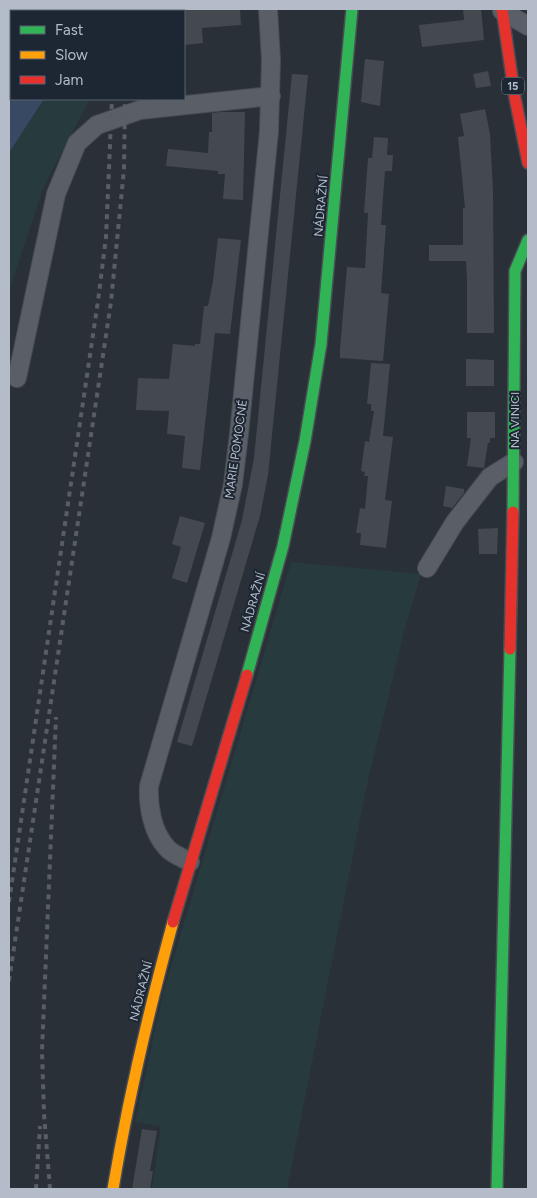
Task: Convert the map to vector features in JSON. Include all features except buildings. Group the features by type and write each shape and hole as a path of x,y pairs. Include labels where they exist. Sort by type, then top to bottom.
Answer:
{"main road":[{"name":"NÁDRAŽNÍ","path":"113,1189 124,1125 154,992 190,862 256,645 283,546 305,441 321,344 352,9"},
{"name":"15","path":"502,10 522,92 528,163"},
{"name":"NA VINICI","path":"514,462 515,271 528,240"},
{"path":"497,1189 514,462"}],"street":[{"name":"MARIE POMOCNÉ","path":"190,862 167,849 153,824 148,802 149,786 221,538 232,484 271,96 268,9"},
{"path":"502,10 528,26"},
{"path":"17,378 29,314 56,194 77,143 97,125 140,110 271,96"},
{"name":"NA VINICI","path":"427,568 455,522 490,477 514,462"}],"green space":[{"path":"9,9 34,9 10,10 9,86"},
{"path":"43,100 89,100 44,186 9,291 9,153"},
{"path":"291,562 421,574 404,632 366,789 287,1189 152,1189 161,1126 135,1122 163,994"}],"water":[{"path":"10,84 10,100 43,100 9,153"}],"railway":[{"path":"9,902 98,301 106,237 112,100"},
{"path":"9,981 111,302 124,169 125,100"},
{"path":"50,1189 44,1114 42,1051 56,717"},
{"path":"36,1189 40,1126"}],"traffic: fast":[{"path":"247,675 283,546 305,441 321,344 352,9"},
{"path":"513,512 515,271 528,240"},
{"path":"497,1189 510,649"}],"traffic: slow":[{"path":"113,1189 140,1055 173,922"}],"traffic: jam":[{"path":"502,9 515,98 528,163"},
{"path":"510,649 513,512"},
{"path":"173,922 247,675"}]}
